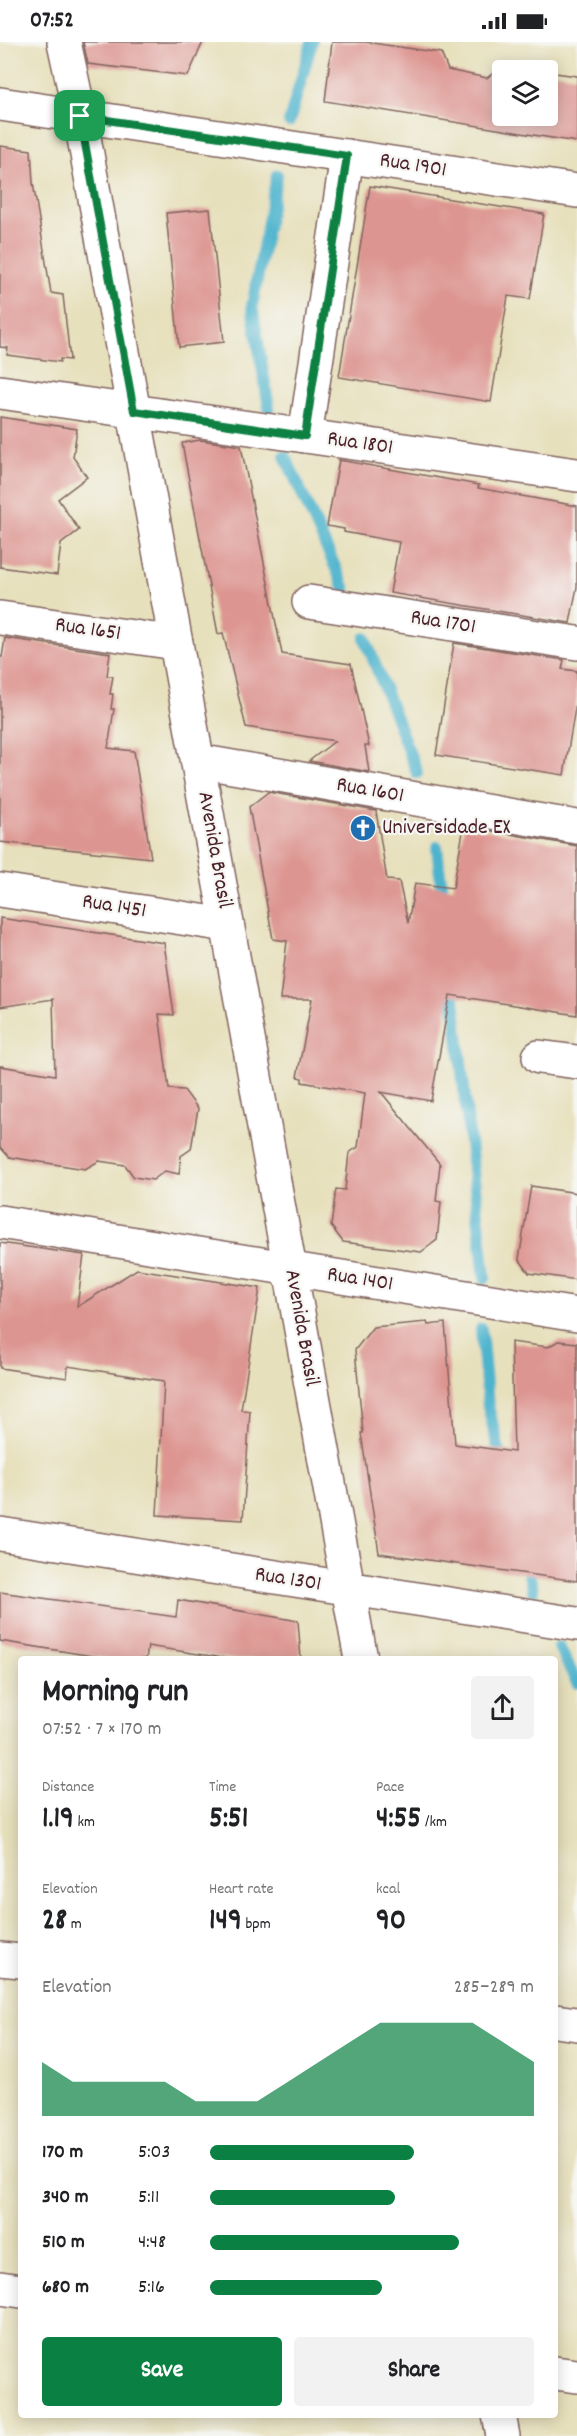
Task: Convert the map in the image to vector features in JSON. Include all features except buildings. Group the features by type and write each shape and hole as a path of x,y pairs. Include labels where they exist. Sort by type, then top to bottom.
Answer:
{"street":[{"name":"Avenida Brasil","path":"64,42 80,116 360,1656"},
{"name":"Rua 1901","path":"0,104 577,190"},
{"path":"305,436 347,156"},
{"name":"Rua 1801","path":"0,392 577,475"},
{"name":"Rua 1701","path":"309,602 577,643"},
{"name":"Rua 1651","path":"0,618 176,643"},
{"name":"Rua 1601","path":"198,761 577,827"},
{"name":"Rua 1451","path":"0,890 227,925"},
{"path":"539,1057 577,1062"},
{"name":"Rua 1401","path":"0,1222 577,1315"},
{"name":"Rua 1301","path":"0,1534 577,1624"},
{"path":"0,1959 18,1961"},
{"path":"558,2021 577,2024"},
{"path":"0,2288 18,2291"},
{"path":"558,2373 577,2376"},
{"path":"500,2418 503,2436"}],"waterway":[{"path":"289,122 312,42"},
{"path":"269,408 252,306 277,175"},
{"path":"285,456 345,589"},
{"path":"365,638 417,773"},
{"path":"437,847 443,901"},
{"path":"452,981 485,1278"},
{"path":"481,1329 488,1406 502,1463"},
{"path":"525,1559 533,1590"},
{"path":"559,1647 577,1683"}],"place":[{"name":"Universidade EX","path":"363,828"}],"route":[{"path":"80,116 347,156 305,436 134,411 80,116"}]}
